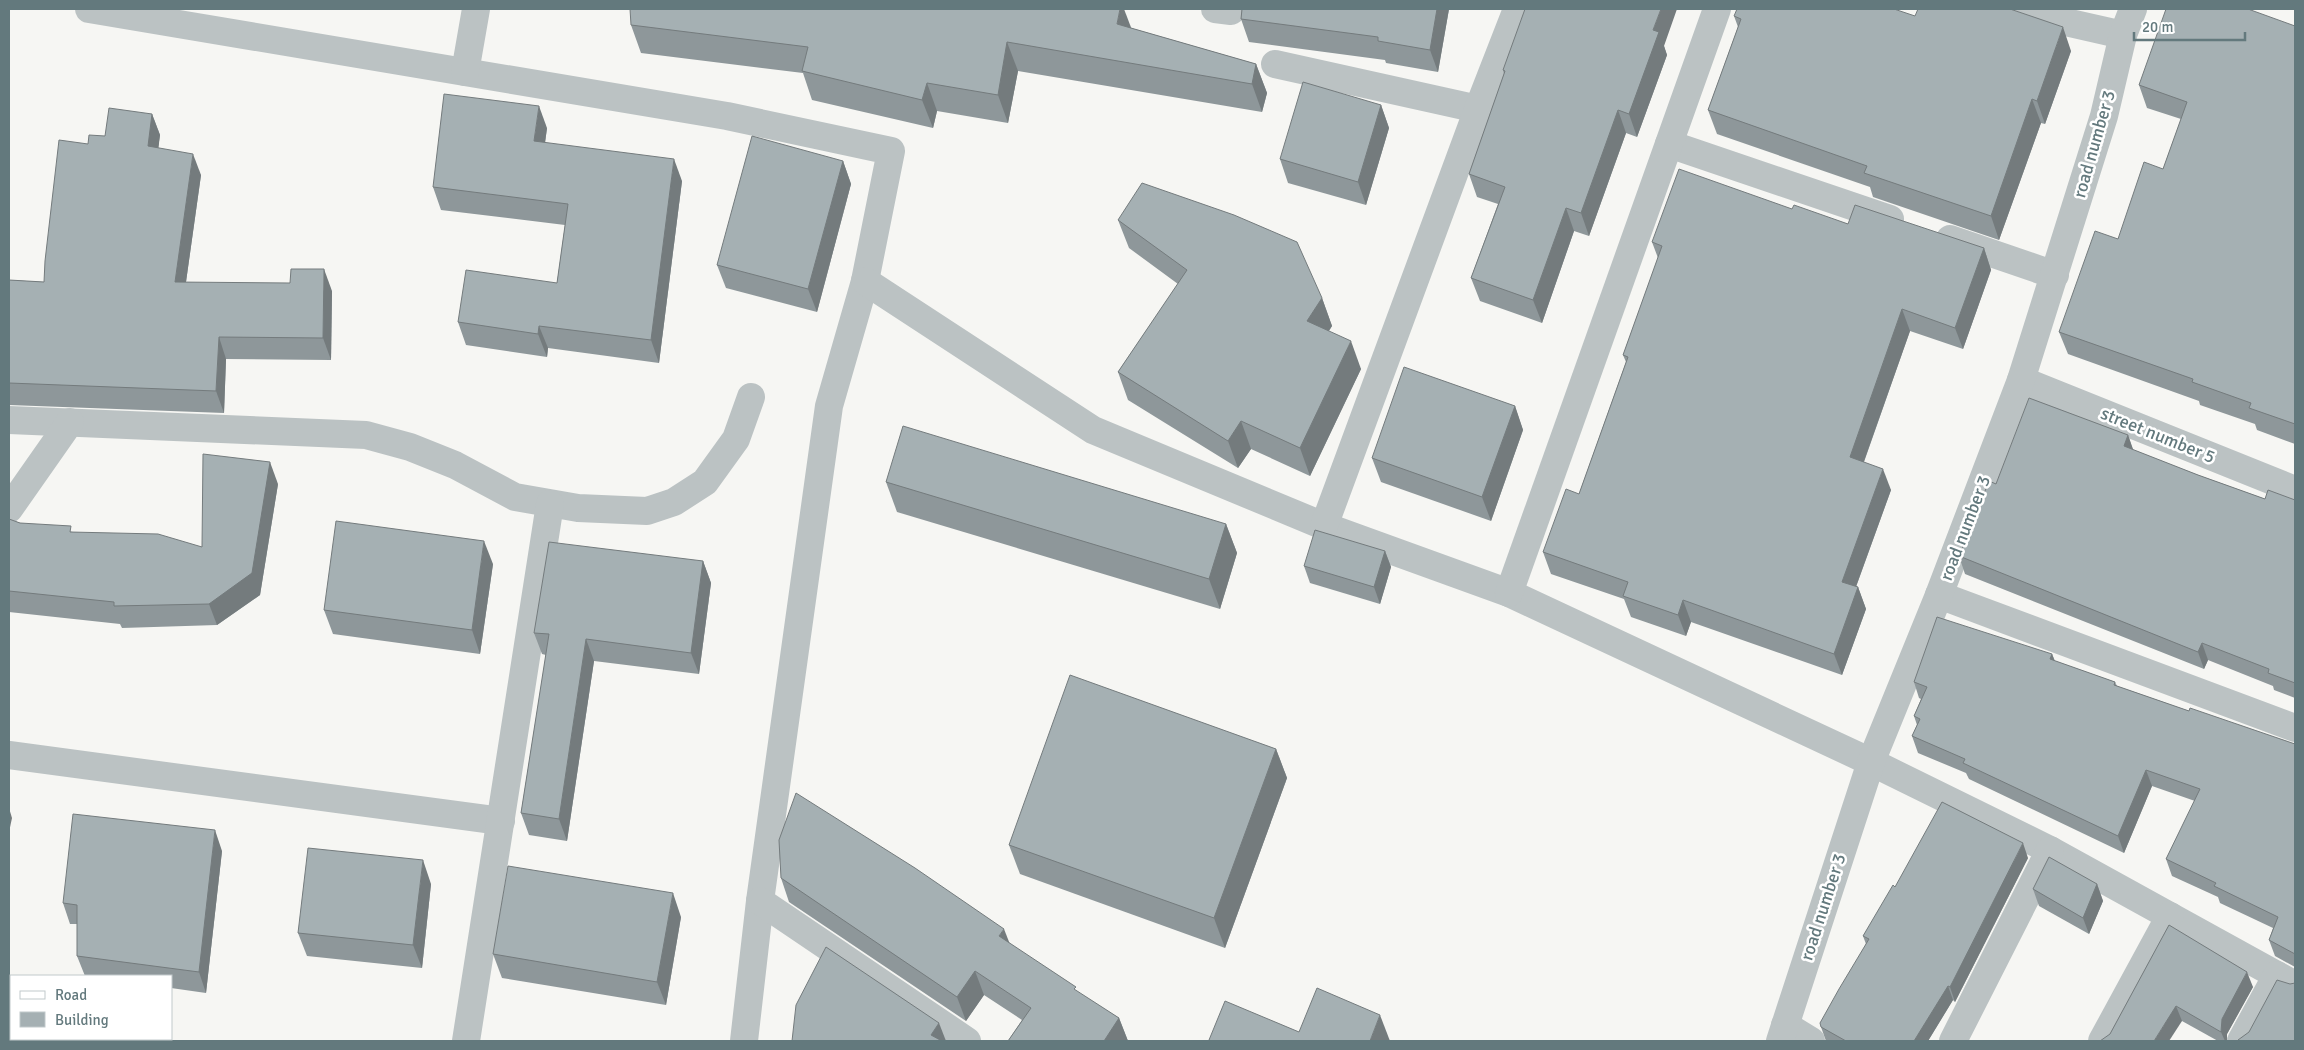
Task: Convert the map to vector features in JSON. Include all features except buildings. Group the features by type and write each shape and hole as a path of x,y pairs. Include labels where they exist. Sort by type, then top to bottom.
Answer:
{"main road":[{"path":"9,1041 14,1041"}],"street":[{"path":"89,9 726,116 891,151 865,281 829,406 760,901 744,1041"},
{"path":"465,72 476,9"},
{"path":"1215,9 1231,11 1232,9"},
{"path":"1324,526 1478,109 1517,9"},
{"path":"1509,593 1717,9"},
{"path":"2008,9 2122,35"},
{"name":"road number 3","path":"1782,1033 1871,762 1939,595 2021,380 2104,116 2122,35 2133,9"},
{"path":"1276,64 1478,109"},
{"path":"1669,144 2055,275"},
{"path":"865,281 1092,430 1324,526 1509,593 1871,762 2050,850 2286,980 2242,1041"},
{"name":"street number 5","path":"2021,380 2295,490"},
{"path":"9,420 366,435 410,447 455,465 515,497 578,508 647,511 674,502 705,482 736,439 751,396"},
{"path":"9,509 70,422"},
{"path":"466,1041 550,504"},
{"path":"1939,595 2295,728"},
{"path":"9,755 501,821"},
{"path":"1953,1041 2050,850"},
{"path":"760,901 967,1041"},
{"path":"2102,1041 2170,916"},
{"path":"1782,1033 1811,1041"}]}
